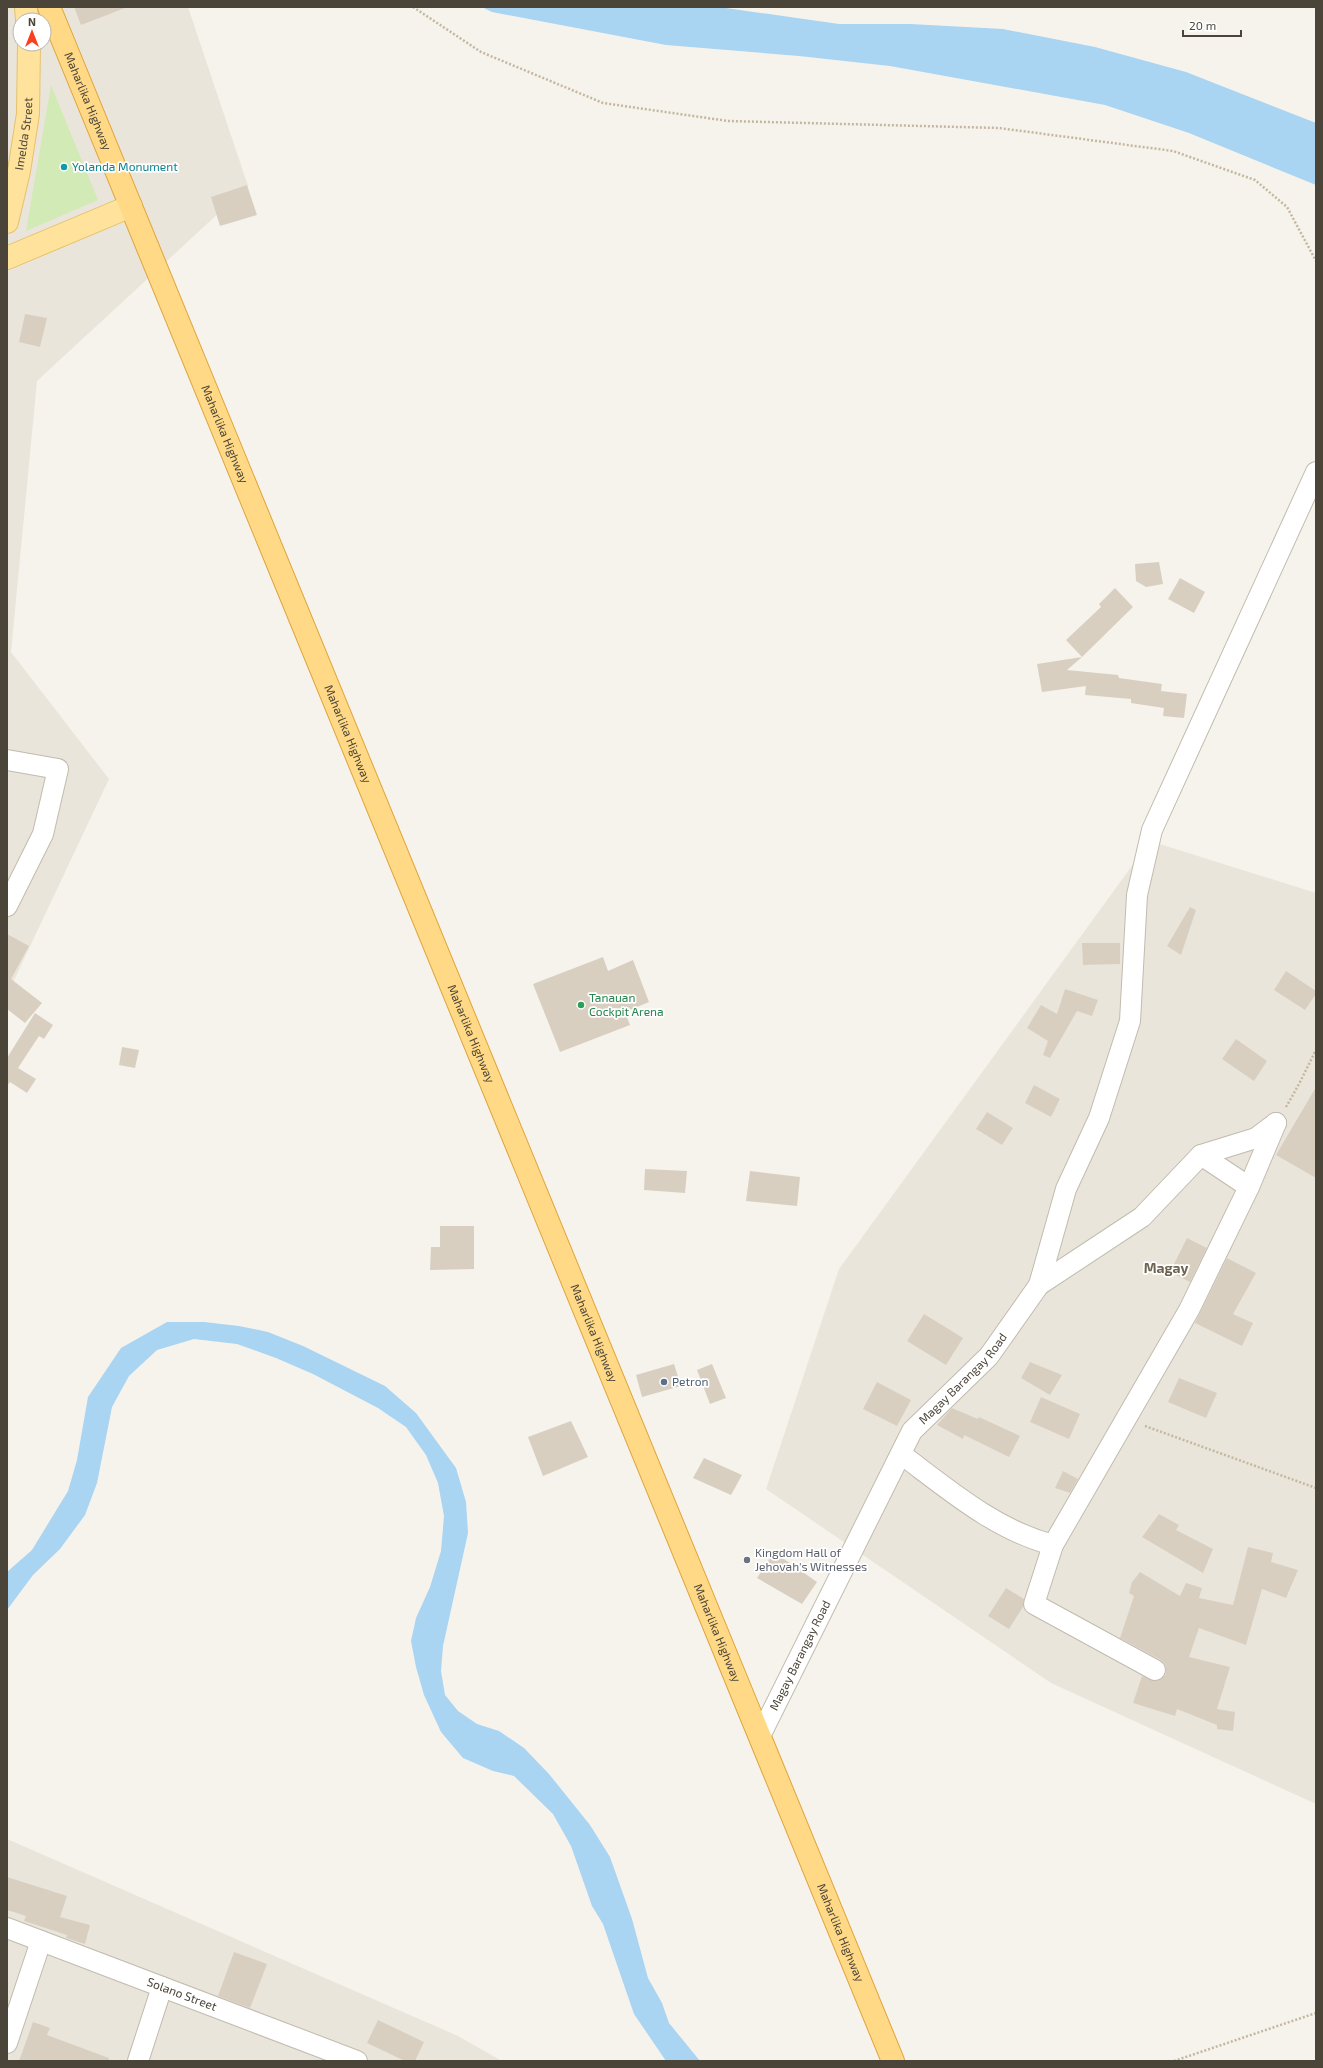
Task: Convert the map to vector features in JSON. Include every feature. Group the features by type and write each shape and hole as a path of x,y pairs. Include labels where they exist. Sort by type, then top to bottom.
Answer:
{"highway":[{"name":"Maharlika Highway","path":"49,7 893,2061"}],"main road":[{"name":"Imelda Street","path":"7,222 19,171 28,114 29,52"},
{"path":"7,258 131,206"}],"street":[{"path":"1039,1285 1066,1190 1099,1118 1130,1021 1137,895 1152,830 1316,472"},
{"path":"7,760 58,769 43,834 7,906"},
{"name":"Magay Barangay Road","path":"760,1736 912,1431 988,1356 1039,1285 1142,1217 1201,1155 1256,1138 1276,1123"},
{"path":"1155,1670 1034,1604 1053,1545 1189,1310 1249,1187 1276,1123"},
{"path":"1201,1155 1249,1187"},
{"path":"901,1454 975,1508 1029,1539 1053,1545"},
{"name":"Solano Street","path":"7,1928 357,2061"},
{"path":"7,2043 42,1941"},
{"path":"138,2061 162,1987"}],"path":[{"path":"413,7 482,52 603,103 728,121 999,128 1173,151 1255,180 1287,207 1316,261"},
{"path":"1276,1123 1299,1084 1316,1050"},
{"path":"1126,1420 1316,1488"},
{"path":"1174,2061 1316,2013"}],"shaded area":[{"path":"7,7 188,7 248,186 37,381 11,652 109,779 7,995"},
{"path":"1150,841 1316,893 1316,1804 1051,1683 766,1489 839,1269"},
{"path":"7,1839 458,2036 502,2061 7,2061"}],"green space":[{"path":"51,85 98,200 26,231"}],"water":[{"path":"482,7 719,7 839,24 910,24 1003,29 1095,47 1186,72 1316,123 1316,185 1189,133 1105,105 890,66 799,56 666,45 492,12"},
{"path":"167,1322 204,1322 239,1326 268,1332 303,1346 385,1386 416,1413 456,1468 466,1502 468,1533 443,1646 441,1671 445,1695 458,1711 477,1724 499,1731 524,1748 549,1774 590,1825 610,1857 632,1919 648,1978 662,2003 669,2023 700,2061 666,2061 634,2014 603,1924 592,1906 571,1846 553,1814 514,1776 493,1771 463,1758 441,1732 424,1695 416,1667 411,1641 416,1618 430,1587 441,1551 444,1516 438,1483 426,1455 406,1427 378,1408 313,1374 276,1358 237,1344 194,1339 157,1350 129,1376 112,1407 97,1483 85,1515 60,1549 33,1575 7,1610 7,1572 32,1550 68,1491 77,1460 88,1397 121,1348"}],"building":[{"path":"74,7 125,7 125,8 81,25"},
{"path":"247,185 257,215 220,226 211,197"},
{"path":"25,314 47,318 40,347 19,342"},
{"path":"1159,562 1163,584 1146,587 1136,581 1135,564"},
{"path":"1180,578 1205,592 1194,613 1168,599"},
{"path":"1115,588 1133,607 1082,657 1066,640 1101,607 1099,604"},
{"path":"1082,657 1067,670 1118,675 1119,678 1162,684 1161,691 1187,694 1184,718 1163,716 1164,708 1131,703 1131,699 1085,695 1086,686 1042,692 1037,664"},
{"path":"1190,907 1196,910 1181,955 1167,946"},
{"path":"7,934 29,946 11,979 42,1003 25,1023 7,1009"},
{"path":"1082,943 1120,943 1120,964 1083,965"},
{"name":"Tanauan Cockpit Arena","path":"603,957 608,971 633,960 649,1002 625,1012 630,1025 560,1052 533,984"},
{"path":"1286,971 1316,991 1316,994 1305,1010 1274,990"},
{"path":"1065,989 1098,1000 1092,1016 1077,1011 1050,1058 1043,1055 1048,1041 1027,1028 1041,1005 1057,1014"},
{"path":"35,1013 53,1025 44,1039 39,1036 18,1068 36,1079 27,1093 10,1082 7,1086 7,1058"},
{"path":"1236,1039 1267,1061 1254,1081 1222,1059"},
{"path":"122,1047 139,1050 135,1068 119,1065"},
{"path":"1034,1085 1060,1099 1051,1117 1025,1103"},
{"path":"1316,1087 1316,1178 1276,1155"},
{"path":"987,1112 1013,1128 1002,1145 976,1129"},
{"path":"645,1169 687,1171 685,1193 644,1190"},
{"path":"750,1171 800,1177 797,1206 746,1201"},
{"path":"440,1226 474,1226 474,1269 430,1270 431,1247 440,1247"},
{"path":"1187,1238 1207,1248 1190,1282 1170,1272"},
{"path":"1227,1258 1256,1273 1233,1314 1253,1323 1242,1346 1195,1323"},
{"path":"924,1314 963,1338 946,1365 907,1341"},
{"path":"1030,1362 1062,1375 1050,1395 1021,1378"},
{"path":"674,1364 681,1386 642,1397 636,1375"},
{"path":"712,1364 726,1398 710,1404 697,1370"},
{"path":"1179,1378 1217,1393 1206,1418 1168,1402"},
{"path":"877,1382 911,1400 897,1426 863,1409"},
{"path":"1041,1397 1080,1414 1069,1439 1030,1422"},
{"path":"952,1408 978,1419 979,1417 1020,1436 1009,1457 964,1435 963,1439 937,1425"},
{"path":"571,1421 588,1457 543,1476 528,1437"},
{"path":"704,1458 742,1475 731,1495 693,1478"},
{"path":"1063,1471 1078,1479 1070,1493 1055,1488"},
{"path":"1159,1514 1179,1525 1176,1530 1213,1549 1203,1573 1142,1537"},
{"path":"1248,1547 1273,1553 1271,1562 1298,1570 1286,1598 1262,1589 1246,1645 1199,1628 1189,1657 1230,1667 1217,1709 1235,1712 1233,1731 1217,1729 1217,1725 1177,1709 1175,1716 1133,1703 1142,1676 1156,1681 1165,1676 1166,1670 1165,1664 1161,1660 1120,1638 1134,1596 1129,1593 1132,1582 1140,1572 1180,1596 1186,1583 1202,1588 1199,1598 1233,1605"},
{"path":"774,1552 817,1582 802,1604 757,1578"},
{"path":"1006,1588 1024,1599 1023,1607 1009,1629 988,1616"},
{"path":"7,1877 67,1896 60,1917 90,1925 85,1944 66,1938 67,1935 24,1921 26,1916 7,1910"},
{"path":"234,1952 267,1964 250,2008 218,1996"},
{"path":"378,2020 424,2042 415,2061 405,2061 367,2043"},
{"path":"33,2022 50,2028 47,2035 109,2058 109,2061 19,2061"}],"place":[{"name":"Yolanda Monument","path":"64,167"},
{"name":"Tanauan Cockpit Arena","path":"581,1005"},
{"name":"Petron","path":"664,1382"},
{"name":"Kingdom Hall of Jehovah's Witnesses","path":"747,1560"}],"district":[{"name":"Magay","path":"1166,1268"}]}
